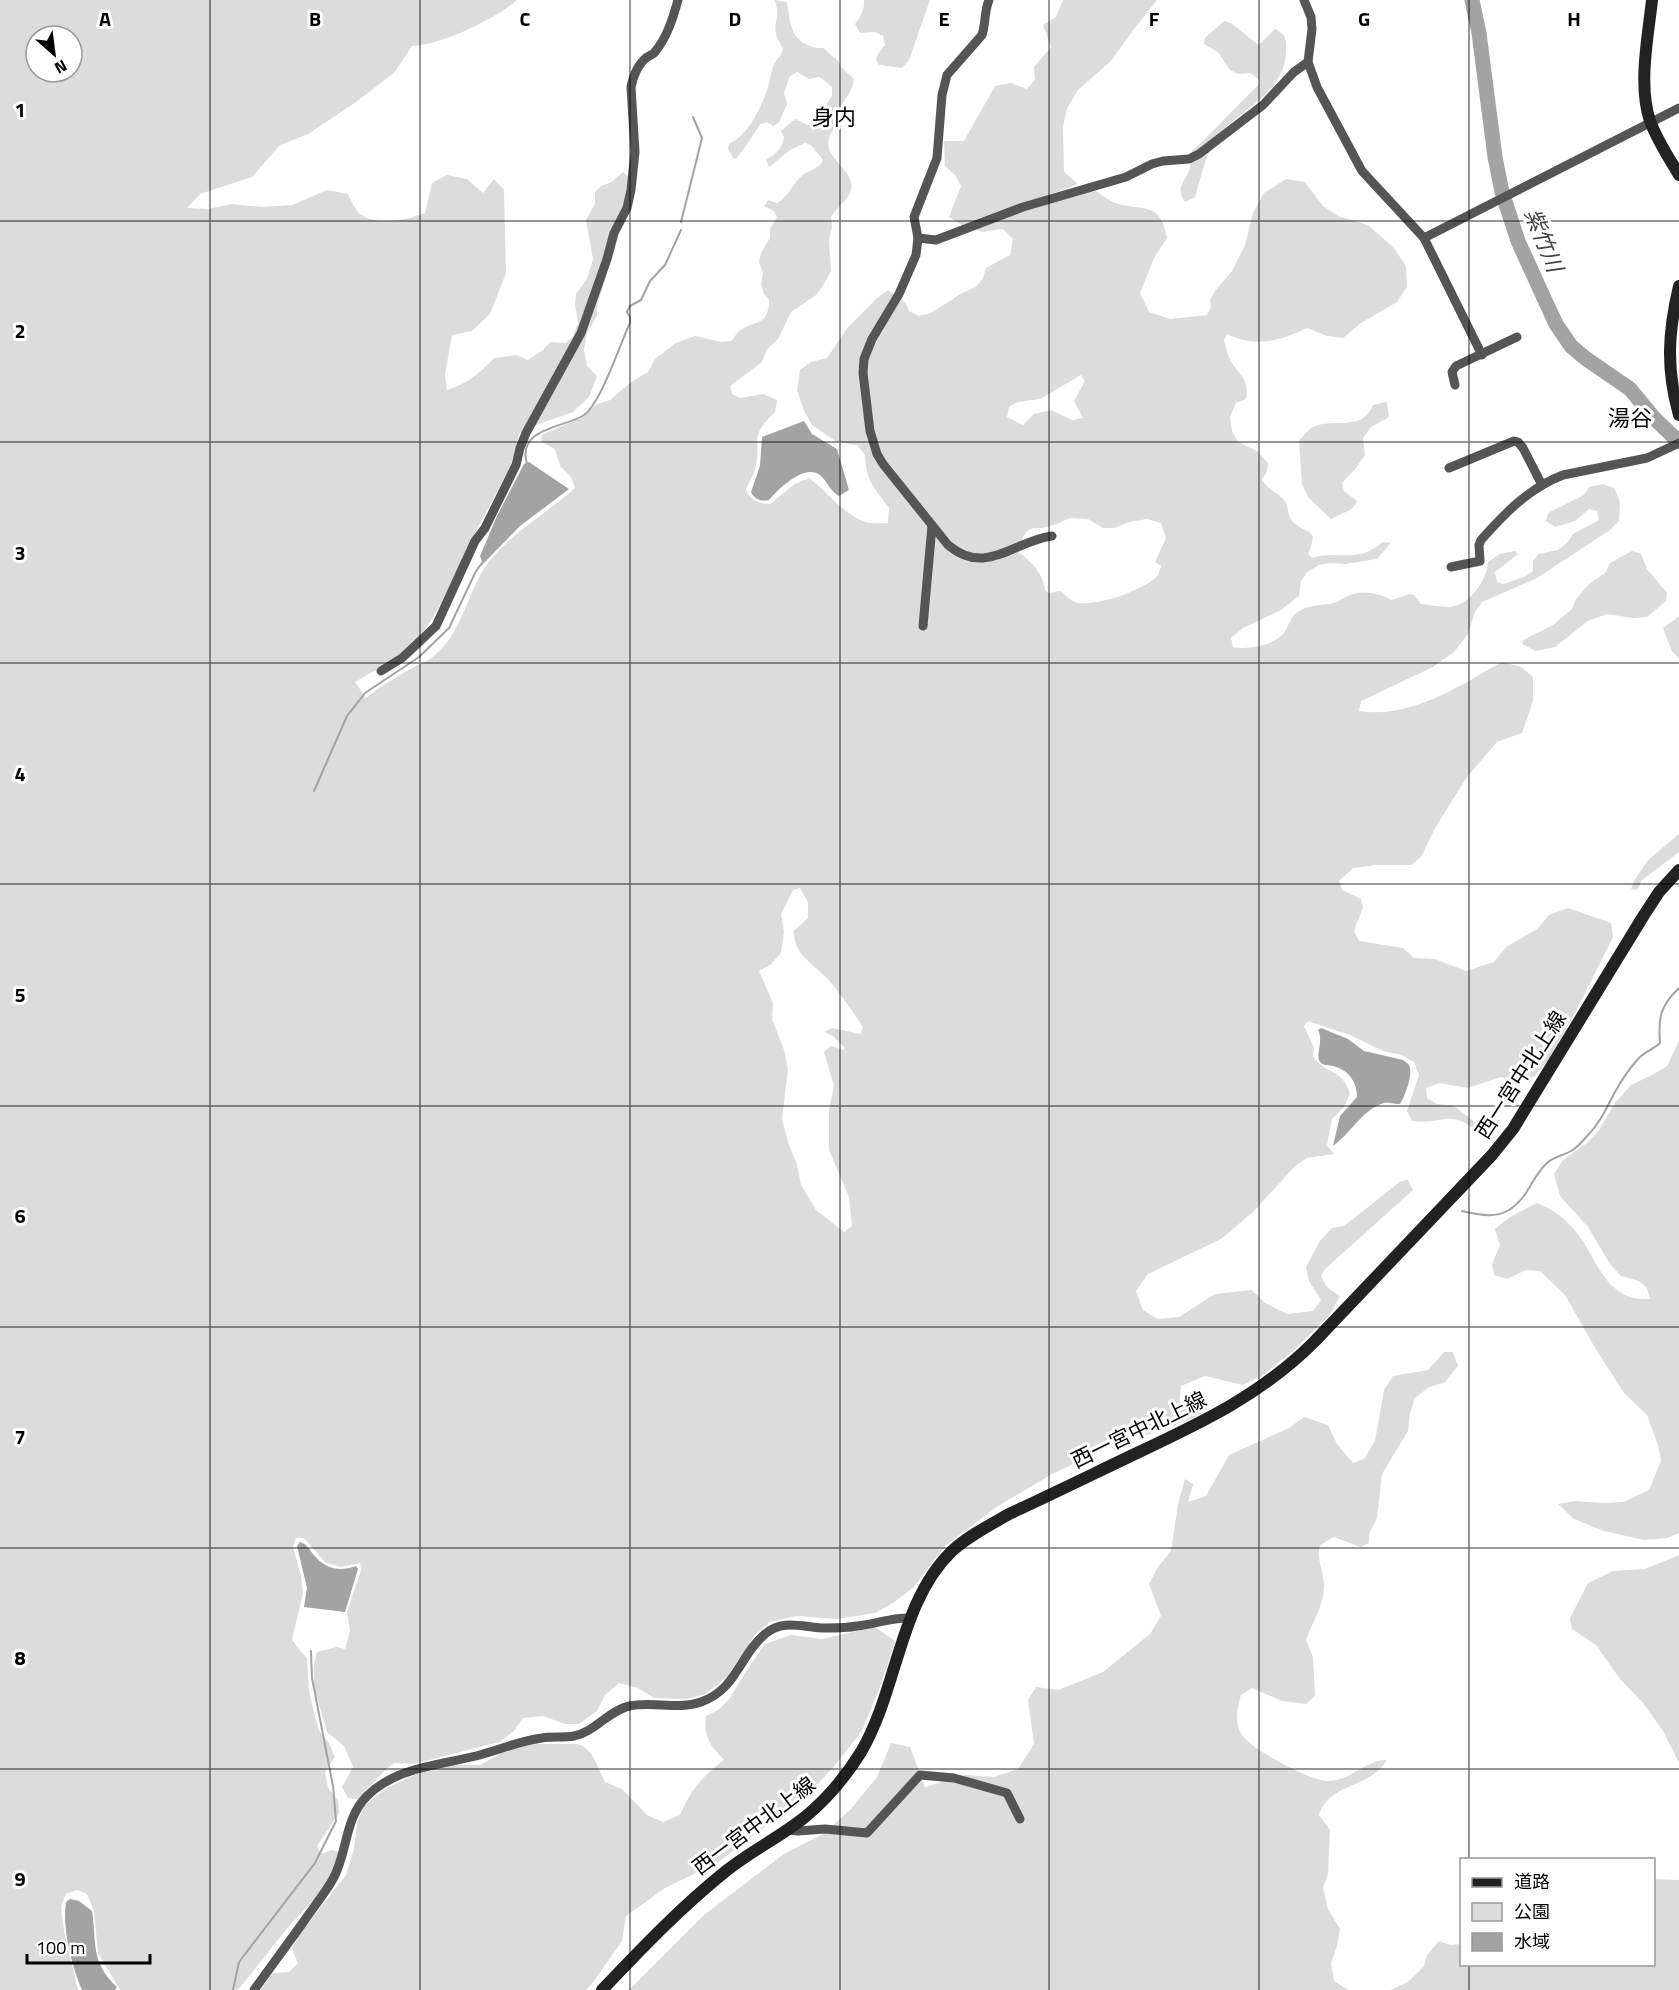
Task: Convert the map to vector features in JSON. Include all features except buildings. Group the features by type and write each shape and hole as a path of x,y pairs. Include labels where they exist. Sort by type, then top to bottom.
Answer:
{"main road":[{"path":"1652,0 1647,44 1646,107 1662,146 1679,175"},
{"path":"1679,286 1672,318 1670,368 1679,415"},
{"name":"西一宮中北上線","path":"602,1990 696,1895 824,1800 842,1779 861,1751 876,1722 921,1595 935,1570 953,1550 1009,1514 1221,1413 1292,1364 1492,1155 1513,1129 1644,915 1659,892 1679,870"}],"street":[{"path":"381,671 402,658 436,626 475,541 516,465 526,433 581,333 608,258 614,233 627,208 631,190 635,152 631,87 633,76 647,57 653,55 673,16 678,0"},
{"path":"989,0 982,35 947,75 942,95 937,158 914,217 918,238 916,255 899,294 867,350 863,373 870,431 877,454 948,545 965,557 978,559 1052,536"},
{"path":"1304,0 1311,16 1312,29 1308,62 1317,87 1362,171 1424,238 1482,355"},
{"path":"918,238 936,240 1023,207 1126,177 1152,164 1189,159 1214,143 1263,105 1294,72 1308,62"},
{"path":"1424,238 1679,108"},
{"path":"1455,385 1452,372 1456,366 1517,337"},
{"path":"1449,468 1514,441 1524,448 1542,485"},
{"path":"1451,567 1480,561 1481,540 1518,502 1542,485 1563,475 1639,460 1676,445"},
{"path":"923,626 932,526"},
{"path":"254,1990 334,1878 352,1818 359,1806 368,1795 386,1783 420,1767 477,1755 519,1742 544,1737 574,1736 590,1730 627,1706 688,1706 703,1701 723,1691 758,1641 776,1627 787,1624 825,1628 858,1626 897,1617 911,1618"},
{"path":"786,1830 825,1829 867,1833 920,1775 954,1778 1007,1793 1020,1820"}],"green space":[{"path":"0,0 517,0 496,15 468,30 424,45 412,46 394,73 308,134 280,145 252,177 200,194 187,208 208,209 232,204 262,207 292,205 327,190 348,194 358,212 367,218 392,221 425,213 432,183 447,175 467,179 483,193 494,179 504,190 506,273 490,314 472,331 452,335 445,374 447,390 473,377 494,358 517,355 528,360 550,342 566,343 573,336 578,323 576,294 587,279 593,259 586,220 595,204 595,192 623,172 629,177 618,238 597,306 597,316 587,333 584,350 587,366 597,376 589,397 573,412 519,434 510,468 427,627 395,659 355,682 366,698 436,654 453,634 481,574 497,552 575,488 571,477 560,466 555,449 541,442 542,435 583,417 597,404 610,400 631,382 648,372 655,359 676,343 695,336 722,342 731,341 740,331 761,321 766,315 769,300 761,285 763,273 759,262 761,253 770,238 770,229 777,217 774,211 764,206 768,200 777,203 781,200 800,177 817,167 823,160 811,145 805,143 790,150 769,167 766,160 780,148 784,137 781,131 795,119 808,125 815,123 832,96 832,87 820,77 809,79 797,72 790,76 784,93 787,104 779,122 773,126 767,122 760,124 736,159 733,158 728,149 729,144 743,134 758,112 774,64 783,48 776,33 777,7 774,0 786,2 790,22 799,39 808,45 823,48 854,79 851,90 838,112 828,146 847,173 852,187 849,195 831,217 832,228 829,241 831,271 822,287 815,296 791,312 778,339 767,349 762,362 730,386 732,394 740,398 763,394 777,400 775,412 759,432 755,469 746,489 752,499 758,502 770,504 795,484 809,478 837,504 860,520 869,523 888,523 889,508 869,478 865,455 857,445 837,442 812,425 804,411 797,390 800,370 811,362 827,358 848,327 888,290 905,302 909,311 919,316 931,313 962,293 976,287 983,278 986,268 1010,255 1013,239 1003,229 982,232 972,228 1077,194 1096,191 1113,202 1148,209 1160,217 1167,238 1154,258 1140,293 1149,312 1170,319 1207,315 1211,307 1210,300 1232,271 1245,245 1253,213 1264,193 1286,179 1305,182 1323,206 1338,216 1368,225 1393,247 1406,266 1407,287 1397,302 1361,323 1343,338 1327,336 1307,328 1267,341 1248,341 1227,334 1224,340 1233,365 1245,381 1247,392 1246,399 1236,403 1230,417 1232,431 1238,442 1257,451 1268,463 1267,472 1262,479 1285,502 1293,522 1313,536 1308,554 1312,558 1356,555 1373,549 1383,542 1391,543 1377,559 1319,565 1307,572 1301,581 1299,596 1281,610 1243,628 1231,638 1233,647 1265,644 1282,635 1294,615 1301,610 1336,603 1357,593 1375,594 1392,600 1410,594 1414,595 1421,604 1447,607 1457,605 1471,597 1481,584 1488,562 1500,554 1515,551 1518,554 1495,572 1497,582 1504,584 1533,571 1533,561 1538,554 1558,550 1568,542 1573,534 1599,520 1597,511 1589,509 1575,521 1555,527 1546,521 1548,513 1584,495 1589,487 1603,484 1614,488 1620,502 1619,521 1610,530 1537,578 1482,602 1475,612 1468,634 1454,652 1433,667 1361,701 1359,711 1397,710 1416,705 1452,690 1502,662 1521,667 1533,677 1533,701 1522,733 1497,742 1467,777 1435,828 1421,857 1411,865 1376,865 1353,868 1339,881 1342,890 1361,899 1363,907 1354,931 1359,941 1403,948 1414,958 1435,959 1466,971 1494,962 1506,947 1537,929 1549,915 1568,908 1611,923 1613,937 1550,1058 1534,1077 1518,1082 1501,1077 1468,1088 1439,1083 1426,1088 1427,1098 1437,1104 1454,1106 1485,1130 1481,1134 1461,1121 1453,1119 1412,1121 1407,1111 1419,1075 1414,1062 1402,1055 1383,1051 1350,1035 1308,1021 1304,1026 1314,1048 1313,1056 1323,1067 1343,1079 1350,1094 1344,1107 1332,1119 1327,1145 1334,1154 1307,1158 1296,1165 1253,1212 1221,1239 1148,1274 1136,1291 1143,1310 1158,1319 1179,1317 1215,1294 1252,1290 1265,1303 1287,1314 1313,1311 1321,1300 1309,1281 1306,1267 1320,1241 1332,1228 1344,1226 1401,1181 1408,1180 1413,1190 1325,1269 1321,1276 1327,1287 1340,1296 1329,1316 1294,1350 1262,1376 1243,1385 1205,1376 1181,1386 1179,1405 1193,1404 1208,1409 1191,1419 1150,1434 1130,1438 1054,1473 998,1506 945,1546 914,1587 875,1613 837,1619 797,1616 770,1622 755,1635 727,1677 705,1694 686,1699 654,1698 638,1688 619,1683 605,1695 597,1711 579,1724 565,1724 543,1716 523,1718 513,1732 499,1742 414,1764 394,1763 357,1799 348,1798 342,1787 353,1767 344,1746 327,1732 314,1688 314,1664 317,1652 336,1647 345,1649 350,1631 347,1612 361,1570 360,1563 340,1567 325,1562 304,1538 296,1538 293,1547 303,1594 292,1639 307,1658 309,1691 319,1731 329,1743 335,1757 325,1772 328,1788 338,1800 339,1813 317,1846 321,1854 332,1850 339,1852 335,1872 238,1990 120,1990 98,1953 94,1911 87,1894 77,1890 66,1894 61,1906 64,1931 78,1990 0,1990","holes":["1081,375 1085,381 1074,401 1083,418 1072,420 1051,410 1034,414 1023,425 1007,417 1009,407 1018,402 1040,399","1070,518 1088,519 1103,528 1114,528 1129,522 1147,519 1161,523 1166,538 1155,562 1161,566 1158,575 1152,581 1131,592 1094,602 1075,602 1060,591 1049,593 1045,590 1036,568 1018,552 1017,544 1021,543 1028,530 1047,527","800,888 808,902 808,918 794,931 797,948 832,984 863,1027 861,1034 832,1028 824,1032 833,1036 845,1048 843,1050 831,1046 824,1052 834,1086 829,1110 829,1150 849,1197 852,1226 844,1232 816,1210 801,1185 782,1119 788,1069 784,1050 772,1019 773,1003 759,971 770,965 781,953 784,932 781,914 793,890"]},
{"path":"864,0 930,0 909,60 902,68 879,65 876,60 885,45 883,36 875,32 860,33 855,24 862,13"},
{"path":"1063,0 1157,0 1111,61 1078,90 1067,108 1063,127 1064,172 1078,184 965,227 949,217 961,186 955,175 945,166 944,141 964,141 995,86 1010,83 1027,89 1035,80 1034,67 1051,47 1043,25 1056,17"},
{"path":"1224,21 1231,23 1257,44 1275,29 1282,33 1286,44 1283,67 1270,90 1217,136 1195,197 1185,202 1181,190 1189,170 1191,152 1259,84 1259,79 1250,73 1238,74 1230,70 1218,52 1204,44 1205,38"},
{"path":"1387,402 1389,417 1371,427 1363,438 1365,455 1342,483 1344,491 1357,501 1352,509 1331,519 1308,497 1302,484 1299,441 1313,427 1321,424 1355,422 1368,414 1373,405"},
{"path":"1632,551 1641,554 1647,569 1667,593 1666,601 1647,617 1633,618 1607,614 1588,621 1555,647 1536,651 1522,644 1523,640 1553,625 1572,609 1576,599 1589,584 1605,573 1610,563"},
{"path":"1679,616 1679,659 1672,651 1663,628"},
{"path":"1679,834 1679,852 1642,880 1637,890 1631,889 1648,860"},
{"path":"1679,1041 1679,1533 1667,1538 1644,1540 1604,1531 1574,1519 1558,1504 1575,1501 1624,1502 1649,1490 1661,1461 1647,1415 1624,1393 1565,1295 1540,1271 1526,1270 1507,1279 1494,1275 1492,1264 1500,1245 1495,1229 1510,1217 1537,1203 1554,1212 1574,1229 1604,1277 1618,1291 1632,1298 1650,1299 1647,1288 1639,1281 1621,1276 1610,1264 1588,1227 1560,1196 1554,1174 1563,1160 1587,1143 1599,1130 1615,1103 1631,1085 1667,1066"},
{"path":"1444,1352 1453,1352 1458,1366 1444,1383 1429,1387 1415,1398 1408,1431 1382,1474 1377,1518 1369,1534 1369,1543 1360,1547 1334,1537 1320,1545 1319,1556 1324,1580 1323,1593 1320,1607 1306,1640 1313,1657 1315,1696 1306,1704 1282,1701 1252,1688 1241,1695 1237,1710 1239,1730 1248,1741 1282,1763 1308,1776 1327,1781 1336,1780 1373,1763 1387,1760 1370,1777 1336,1793 1323,1806 1319,1815 1330,1830 1328,1874 1323,1888 1328,1909 1340,1929 1331,1963 1334,1981 1348,1990 629,1990 704,1915 784,1854 823,1834 851,1809 877,1777 891,1743 910,1747 925,1787 965,1775 994,1777 1018,1769 1034,1744 1028,1700 1036,1687 1058,1690 1103,1672 1150,1634 1161,1616 1149,1584 1158,1567 1171,1551 1178,1504 1185,1479 1193,1484 1188,1502 1206,1496 1229,1455 1289,1428 1304,1417 1328,1425 1337,1444 1353,1463 1364,1459 1375,1441 1384,1390 1393,1376 1428,1370"},
{"path":"1679,1555 1679,1763 1663,1731 1643,1703 1620,1679 1596,1645 1572,1629 1570,1618 1588,1583 1613,1571 1645,1569"},
{"path":"875,1627 895,1641 862,1731 831,1770 807,1795 717,1863 665,1888 626,1916 622,1941 586,1990 260,1990 273,1973 289,1972 298,1963 292,1949 300,1933 346,1875 354,1849 357,1823 364,1806 385,1789 414,1775 450,1765 480,1765 505,1751 537,1744 577,1744 583,1746 591,1754 605,1782 622,1789 647,1815 663,1822 680,1815 698,1784 724,1760 709,1741 705,1723 706,1716 718,1710 730,1698 765,1644 791,1635 822,1639"},
{"path":"1655,1879 1679,1880 1679,1990 1391,1990 1409,1981 1424,1966 1427,1955 1439,1941 1450,1945 1460,1944 1460,1966 1655,1966"}],"water":[{"path":"804,421 812,434 837,449 849,490 839,496 820,475 807,472 792,479 769,500 756,498 751,492 760,466 762,437"},
{"path":"529,462 569,489 520,526 481,566 480,556 497,516 524,464"},
{"path":"1321,1028 1348,1039 1364,1051 1403,1060 1410,1068 1408,1086 1400,1104 1386,1103 1374,1108 1333,1146 1340,1116 1357,1097 1357,1092 1354,1082 1344,1070 1320,1062 1318,1030"},
{"path":"300,1542 327,1566 344,1569 356,1566 358,1569 345,1612 304,1607 307,1588 297,1546"},
{"path":"70,1899 79,1901 92,1911 96,1952 102,1969 117,1987 115,1990 82,1990 71,1959 65,1924 66,1902"}],"waterway":[{"name":"紫竹川","path":"1472,0 1479,33 1495,157 1502,192 1518,241 1556,324 1571,346 1630,389 1654,418 1679,442"},
{"path":"681,222 702,138 693,117"},
{"path":"527,464 526,452 535,436 544,430 584,415 597,399 630,323 627,312 630,306 641,300 650,281 665,265 681,230"},
{"path":"314,791 347,716 365,693 419,657 449,628 482,563"},
{"path":"1462,1211 1481,1215 1505,1212 1519,1202 1547,1163 1580,1144 1600,1120 1632,1066 1641,1056 1660,1043 1659,1026 1664,1007 1679,988"},
{"path":"233,1990 239,1962 315,1863 336,1821 333,1786 312,1678 311,1651"}],"district":[{"name":"身内","path":"834,117"},
{"name":"湯谷","path":"1630,418"}]}
